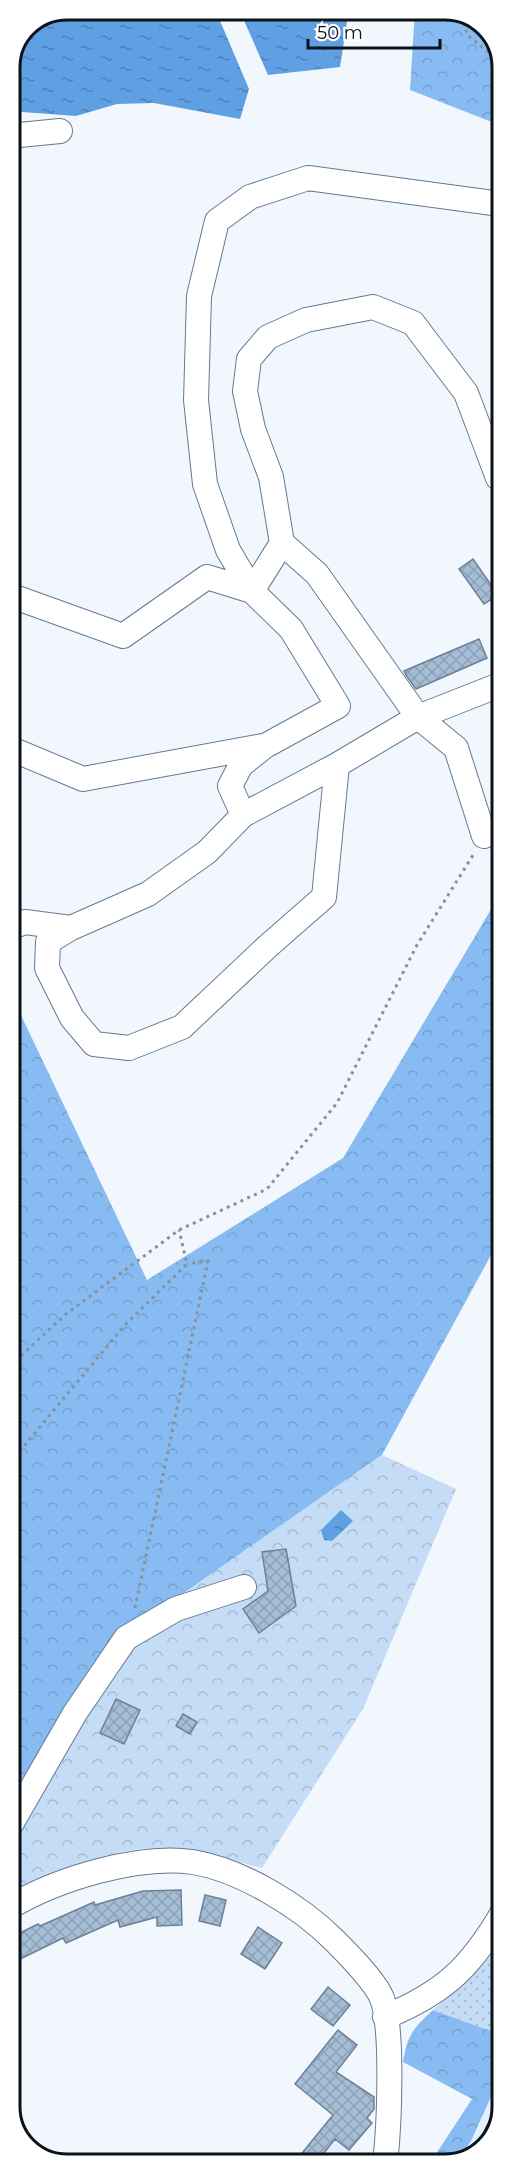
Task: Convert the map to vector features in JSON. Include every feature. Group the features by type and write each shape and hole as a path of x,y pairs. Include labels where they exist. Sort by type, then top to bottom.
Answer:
{"street":[{"path":"20,135 60,131"},
{"path":"243,815 230,786 241,765 265,746 338,706 291,629 252,591 228,550 204,484 197,411 199,296 217,222 250,197 308,178 492,203"},
{"path":"484,836 456,748 418,717 317,574 282,543 271,477 253,429 245,391 249,359 268,337 306,320 373,307 413,323 466,393 492,462"},
{"path":"252,591 282,543"},
{"path":"20,599 123,636 207,577 252,591"},
{"path":"337,765 324,897 182,1027 129,1048 93,1044 72,1018 47,968 48,942 71,928 148,894 207,852 243,815 337,765 418,717 492,688"},
{"path":"20,753 83,779 265,746"},
{"path":"20,924 25,922 71,928"},
{"path":"20,1809 75,1713 126,1638 176,1609 244,1587"},
{"path":"20,1903 84,1875 146,1861 193,1862 222,1871 282,1899 316,1922 349,1955 381,1996 388,2059 386,2154"},
{"path":"385,2017 421,2002 454,1977 483,1947 492,1931"}],"path":[{"path":"465,24 467,35 491,54"},
{"path":"20,1357 66,1314 179,1230 267,1189 338,1103 417,945 484,836"},
{"path":"179,1230 187,1264"},
{"path":"20,1451 87,1374 124,1326 187,1264 208,1261 131,1630 126,1638"}],"shaded area":[{"path":"492,2093 492,2112 488,2127 476,2142 465,2149"},
{"path":"323,2128 354,2154 302,2154"}],"green space":[{"path":"414,20 454,20 471,27 483,38 492,58 492,122 410,90"},
{"path":"492,908 492,1253 382,1455 131,1630 20,1781 20,1013 147,1280 343,1158"},
{"path":"382,1455 456,1489 363,1709 262,1868 188,1850 155,1848 112,1854 91,1860 20,1888 20,1781 131,1630"},
{"path":"492,1954 492,2031 433,2010"},
{"path":"433,2010 492,2031 492,2094 471,2141 466,2149 454,2153 436,2154 472,2099 403,2062 412,2033"}],"water":[{"path":"58,20 220,20 249,89 240,119 154,103 117,104 76,116 20,112 20,58 23,49 33,33"},
{"path":"244,20 347,20 340,67 268,75"},
{"path":"341,1510 353,1521 332,1541 324,1540 321,1530"}],"building":[{"path":"473,559 492,586 492,599 484,604 459,569"},
{"path":"479,639 487,658 416,689 404,671"},
{"path":"286,1549 296,1606 259,1633 243,1609 268,1591 262,1552"},
{"path":"116,1699 140,1710 124,1744 100,1733"},
{"path":"183,1714 197,1722 190,1734 176,1726"},
{"path":"181,1890 182,1925 157,1926 157,1917 120,1927 118,1920 66,1943 63,1938 20,1959 20,1933 94,1902 95,1905 143,1891"},
{"path":"205,1895 226,1900 220,1926 199,1921"},
{"path":"258,1927 282,1943 265,1969 241,1954"},
{"path":"328,1987 350,2005 333,2026 311,2009"},
{"path":"338,2030 357,2045 336,2072 374,2097 374,2109 367,2118 372,2123 349,2150 335,2139 323,2154 302,2154 333,2115 295,2084"}]}
